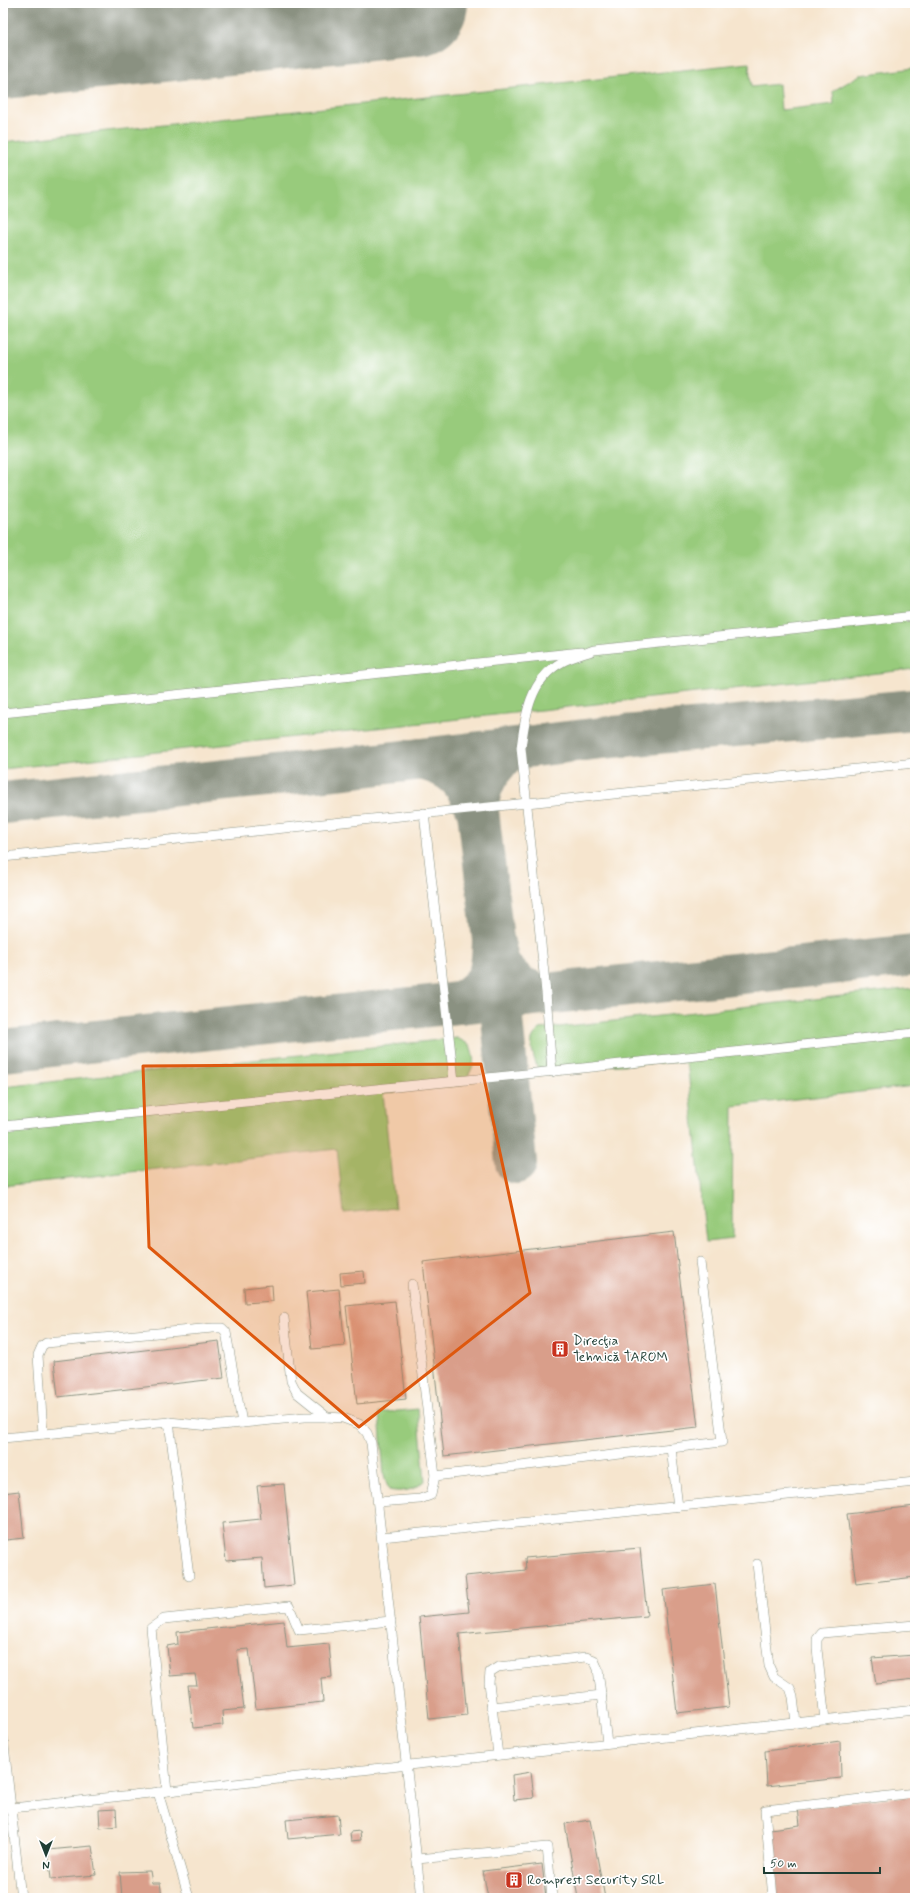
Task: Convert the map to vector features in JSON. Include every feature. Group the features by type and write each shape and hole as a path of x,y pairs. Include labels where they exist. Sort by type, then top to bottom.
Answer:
{"lane":[{"path":"3,713 915,616"},
{"path":"552,1072 546,993 521,748 524,720 533,693 543,677 562,662 594,650"},
{"path":"3,857 915,763"},
{"path":"424,813 454,1081"},
{"path":"3,1126 552,1072 915,1033"},
{"path":"435,1476 722,1442 700,1262"},
{"path":"378,1502 420,1499 431,1495 435,1476 412,1284"},
{"path":"284,1318 292,1381 297,1393 327,1417"},
{"path":"43,1434 38,1355 42,1346 46,1343 213,1328 222,1328 226,1332 242,1423"},
{"path":"3,1438 169,1422 210,1426 305,1417 327,1417 343,1418 359,1424 367,1433 372,1443 421,1898"},
{"path":"169,1422 189,1576"},
{"path":"671,1448 678,1507"},
{"path":"382,1537 915,1482"},
{"path":"757,1564 769,1666 774,1677 790,1688 793,1697 796,1723"},
{"path":"189,1898 163,1791 151,1628 164,1619 289,1606 299,1630 391,1621"},
{"path":"825,1720 817,1649 817,1639 822,1633 915,1625"},
{"path":"498,1755 491,1707 489,1683 490,1672 498,1667 586,1657 594,1660 598,1669 607,1743"},
{"path":"491,1707 602,1695"},
{"path":"7,1808 915,1710"},
{"path":"3,1736 7,1808 21,1898"},
{"path":"773,1898 765,1810 915,1793"},
{"path":"417,1860 547,1847 552,1898"}],"highlighted area":[{"path":"481,1064 530,1293 359,1427 149,1247 143,1066"}],"green space":[{"path":"749,63 751,87 779,84 781,110 834,104 833,91 860,75 915,68 915,669 3,769 3,142"},
{"path":"915,988 915,1086 733,1106 732,1239 706,1242 688,1070 685,1064 679,1062 538,1069 532,1049 533,1037 540,1029"},
{"path":"457,1038 470,1045 473,1057 473,1066 462,1085 383,1093 395,1208 344,1213 337,1149 3,1186 3,1087"},
{"path":"418,1409 425,1481 417,1487 408,1490 389,1490 384,1476 379,1413"}],"building":[{"name":"Direcţia Tehnică TAROM","path":"674,1232 698,1427 444,1456 423,1262"},
{"path":"364,1271 365,1283 341,1285 340,1273"},
{"path":"272,1285 273,1301 245,1303 244,1288"},
{"path":"339,1289 345,1346 312,1349 306,1292"},
{"path":"395,1301 406,1399 357,1404 346,1306"},
{"path":"219,1341 224,1378 58,1397 54,1361"},
{"path":"284,1484 294,1585 264,1588 262,1558 226,1561 222,1523 261,1519 257,1486"},
{"path":"19,1491 24,1538 6,1540 3,1517 3,1493"},
{"path":"915,1506 915,1577 856,1584 847,1514"},
{"path":"640,1548 647,1616 459,1634 467,1715 429,1719 419,1617 469,1612 465,1576 526,1570 525,1558"},
{"path":"715,1584 729,1707 677,1713 663,1590"},
{"path":"284,1621 287,1648 329,1644 332,1677 321,1678 323,1702 256,1709 249,1649 237,1650 244,1709 222,1711 223,1725 193,1728 188,1685 197,1685 195,1674 170,1676 167,1646 178,1644 177,1632"},
{"path":"915,1655 915,1680 876,1684 872,1658"},
{"path":"840,1741 841,1778 767,1786 765,1751"},
{"path":"531,1772 534,1798 514,1800 512,1775"},
{"path":"914,1795 915,1898 777,1898 770,1829 800,1825 798,1807"},
{"path":"116,1809 117,1826 100,1828 99,1810"},
{"path":"338,1815 340,1834 288,1839 286,1820"},
{"path":"590,1820 605,1898 578,1898 565,1824"},
{"path":"360,1831 361,1840 351,1841 350,1832"},
{"path":"92,1846 96,1875 51,1879 48,1850"},
{"name":"Romprest Security SRL","path":"542,1864 546,1898 488,1898 483,1871"},
{"path":"150,1871 152,1883 160,1883 162,1896 122,1898 120,1872"}],"taxiway":[{"path":"3,803 345,768 602,738 915,710"},
{"path":"421,759 443,766 457,776 468,791 478,811 480,792 487,776 498,762 512,749"},
{"path":"478,811 493,940"},
{"path":"460,1003 478,990 488,977 492,962 493,940 500,967 519,986 538,994"},
{"path":"3,1051 915,955"},
{"path":"500,998 516,1163"}],"runway":[{"path":"3,47 416,3"}],"place":[{"name":"Direcţia Tehnică TAROM","path":"560,1349"},
{"name":"Romprest Security SRL","path":"514,1880"}]}
